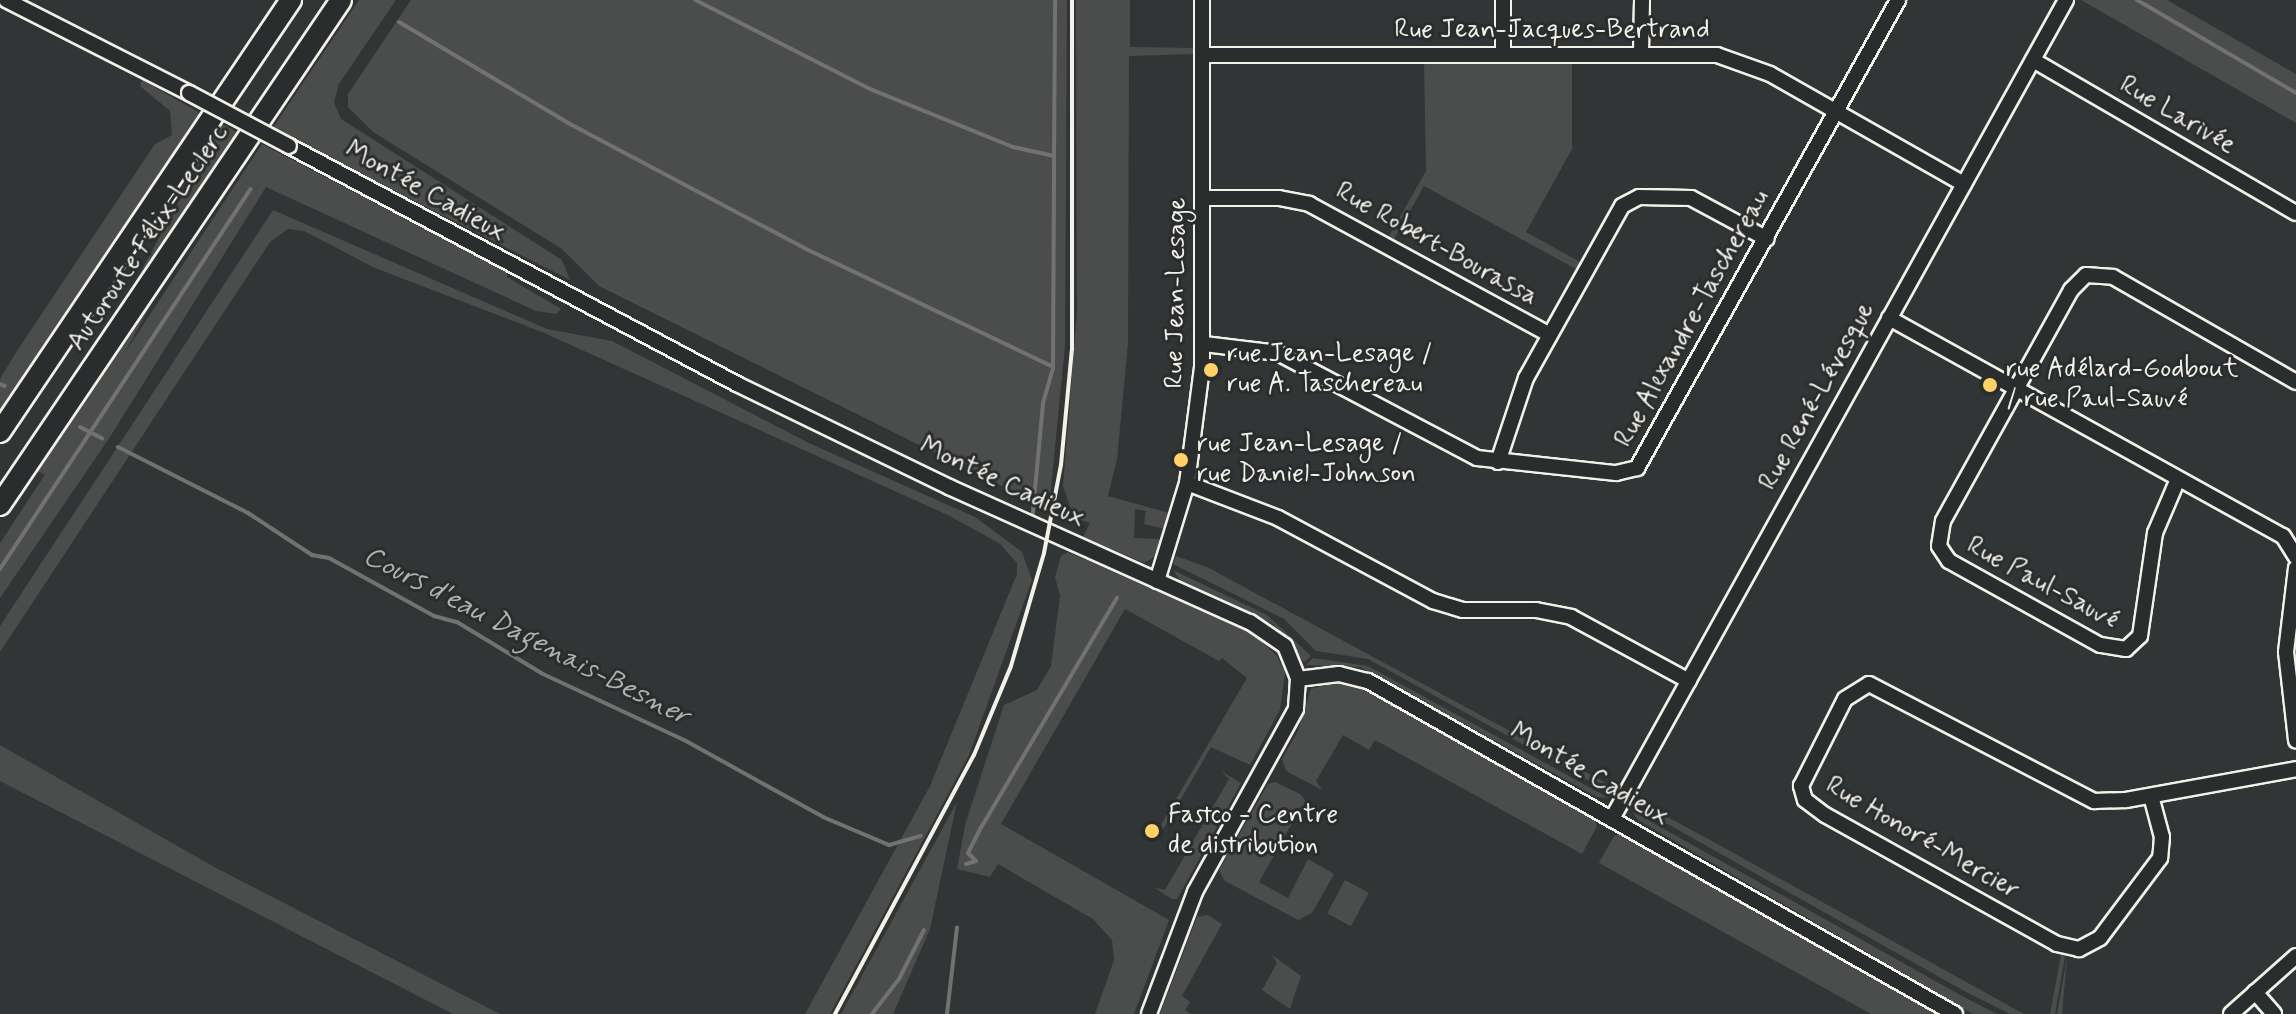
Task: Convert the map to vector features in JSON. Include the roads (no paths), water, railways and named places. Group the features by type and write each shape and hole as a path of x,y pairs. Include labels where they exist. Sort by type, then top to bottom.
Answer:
{"highway":[{"name":"Autoroute Félix-Leclerc","path":"0,432 291,0"},
{"name":"Autoroute Félix-Leclerc","path":"0,505 341,0"}],"street":[{"name":"Montée Cadieux","path":"6,0 189,93 737,384 1270,634 1289,653 1298,679 1339,674 1368,681 1613,817 1955,1014"},
{"name":"Rue Jean-Lesage","path":"1157,581 1187,483 1204,344 1202,0"},
{"path":"1503,0 1503,53"},
{"path":"1641,52 1642,0"},
{"name":"Rue Alexandre-Taschereau","path":"1204,344 1278,353 1463,453 1498,462 1616,473 1637,468 1898,0"},
{"name":"Rue René-Lévesque","path":"1613,817 2066,0"},
{"name":"Rue Jean-Jacques-Bertrand","path":"1203,55 1641,52 1731,58 1836,112 1964,184"},
{"name":"Rue Larivée","path":"2033,60 2296,213"},
{"name":"Rue Robert-Bourassa","path":"1203,198 1279,198 1309,204 1550,335"},
{"path":"1498,462 1519,393 1619,211 1633,199 1691,198 1767,239"},
{"path":"2017,389 2074,285 2096,273 2121,281 2296,382"},
{"path":"1889,318 2283,536 2296,557"},
{"name":"Rue Paul-Sauvé","path":"2017,389 1939,530 1940,550 1954,565 2100,645 2126,649 2142,632 2155,533 2178,479"},
{"path":"1187,483 1278,518 1433,601 1463,610 1536,610 1571,617 1689,681"},
{"path":"2296,568 2286,652 2296,740"},
{"path":"1149,1014 1195,892 1293,715 1298,679"},
{"name":"Rue Honoré-Mercier","path":"2151,796 2162,837 2160,858 2100,938 2079,949 2057,944 1825,815 1805,800 1801,786 1845,699 1869,684 1889,690 2086,798 2109,802 2296,769"},
{"path":"2231,1014 2296,956"},
{"path":"2255,992 2274,1014"}],"waterway":[{"path":"399,22 572,125 804,248 1053,367 1054,156 1013,147 870,89 695,0"},
{"path":"1054,156 1055,0"},
{"path":"2137,0 2296,93"},
{"path":"0,569 251,189"},
{"path":"1032,522 1043,403 1053,367"},
{"path":"0,384 5,386"},
{"path":"80,427 102,438"},
{"name":"Cours d'eau Dagenais-Besner","path":"118,447 248,513 312,555 329,558 434,616 457,622 543,674 686,741 823,817 889,845 921,836"},
{"path":"966,864 976,861 968,853 982,826 1117,598"},
{"path":"947,1014 957,928"},
{"path":"872,1014 899,979 924,930"}],"railway":[{"path":"835,1014 974,755 1011,666 1044,553 1061,465 1072,349 1072,0"}],"place":[{"name":"rue Jean-Lesage / rue A. Taschereau","path":"1211,370"},
{"name":"rue Adélard-Godbout / rue Paul-Sauvé","path":"1990,385"},
{"name":"rue Jean-Lesage / rue Daniel-Johnson","path":"1181,460"},
{"name":"Fastco - Centre de distribution","path":"1152,831"}]}
